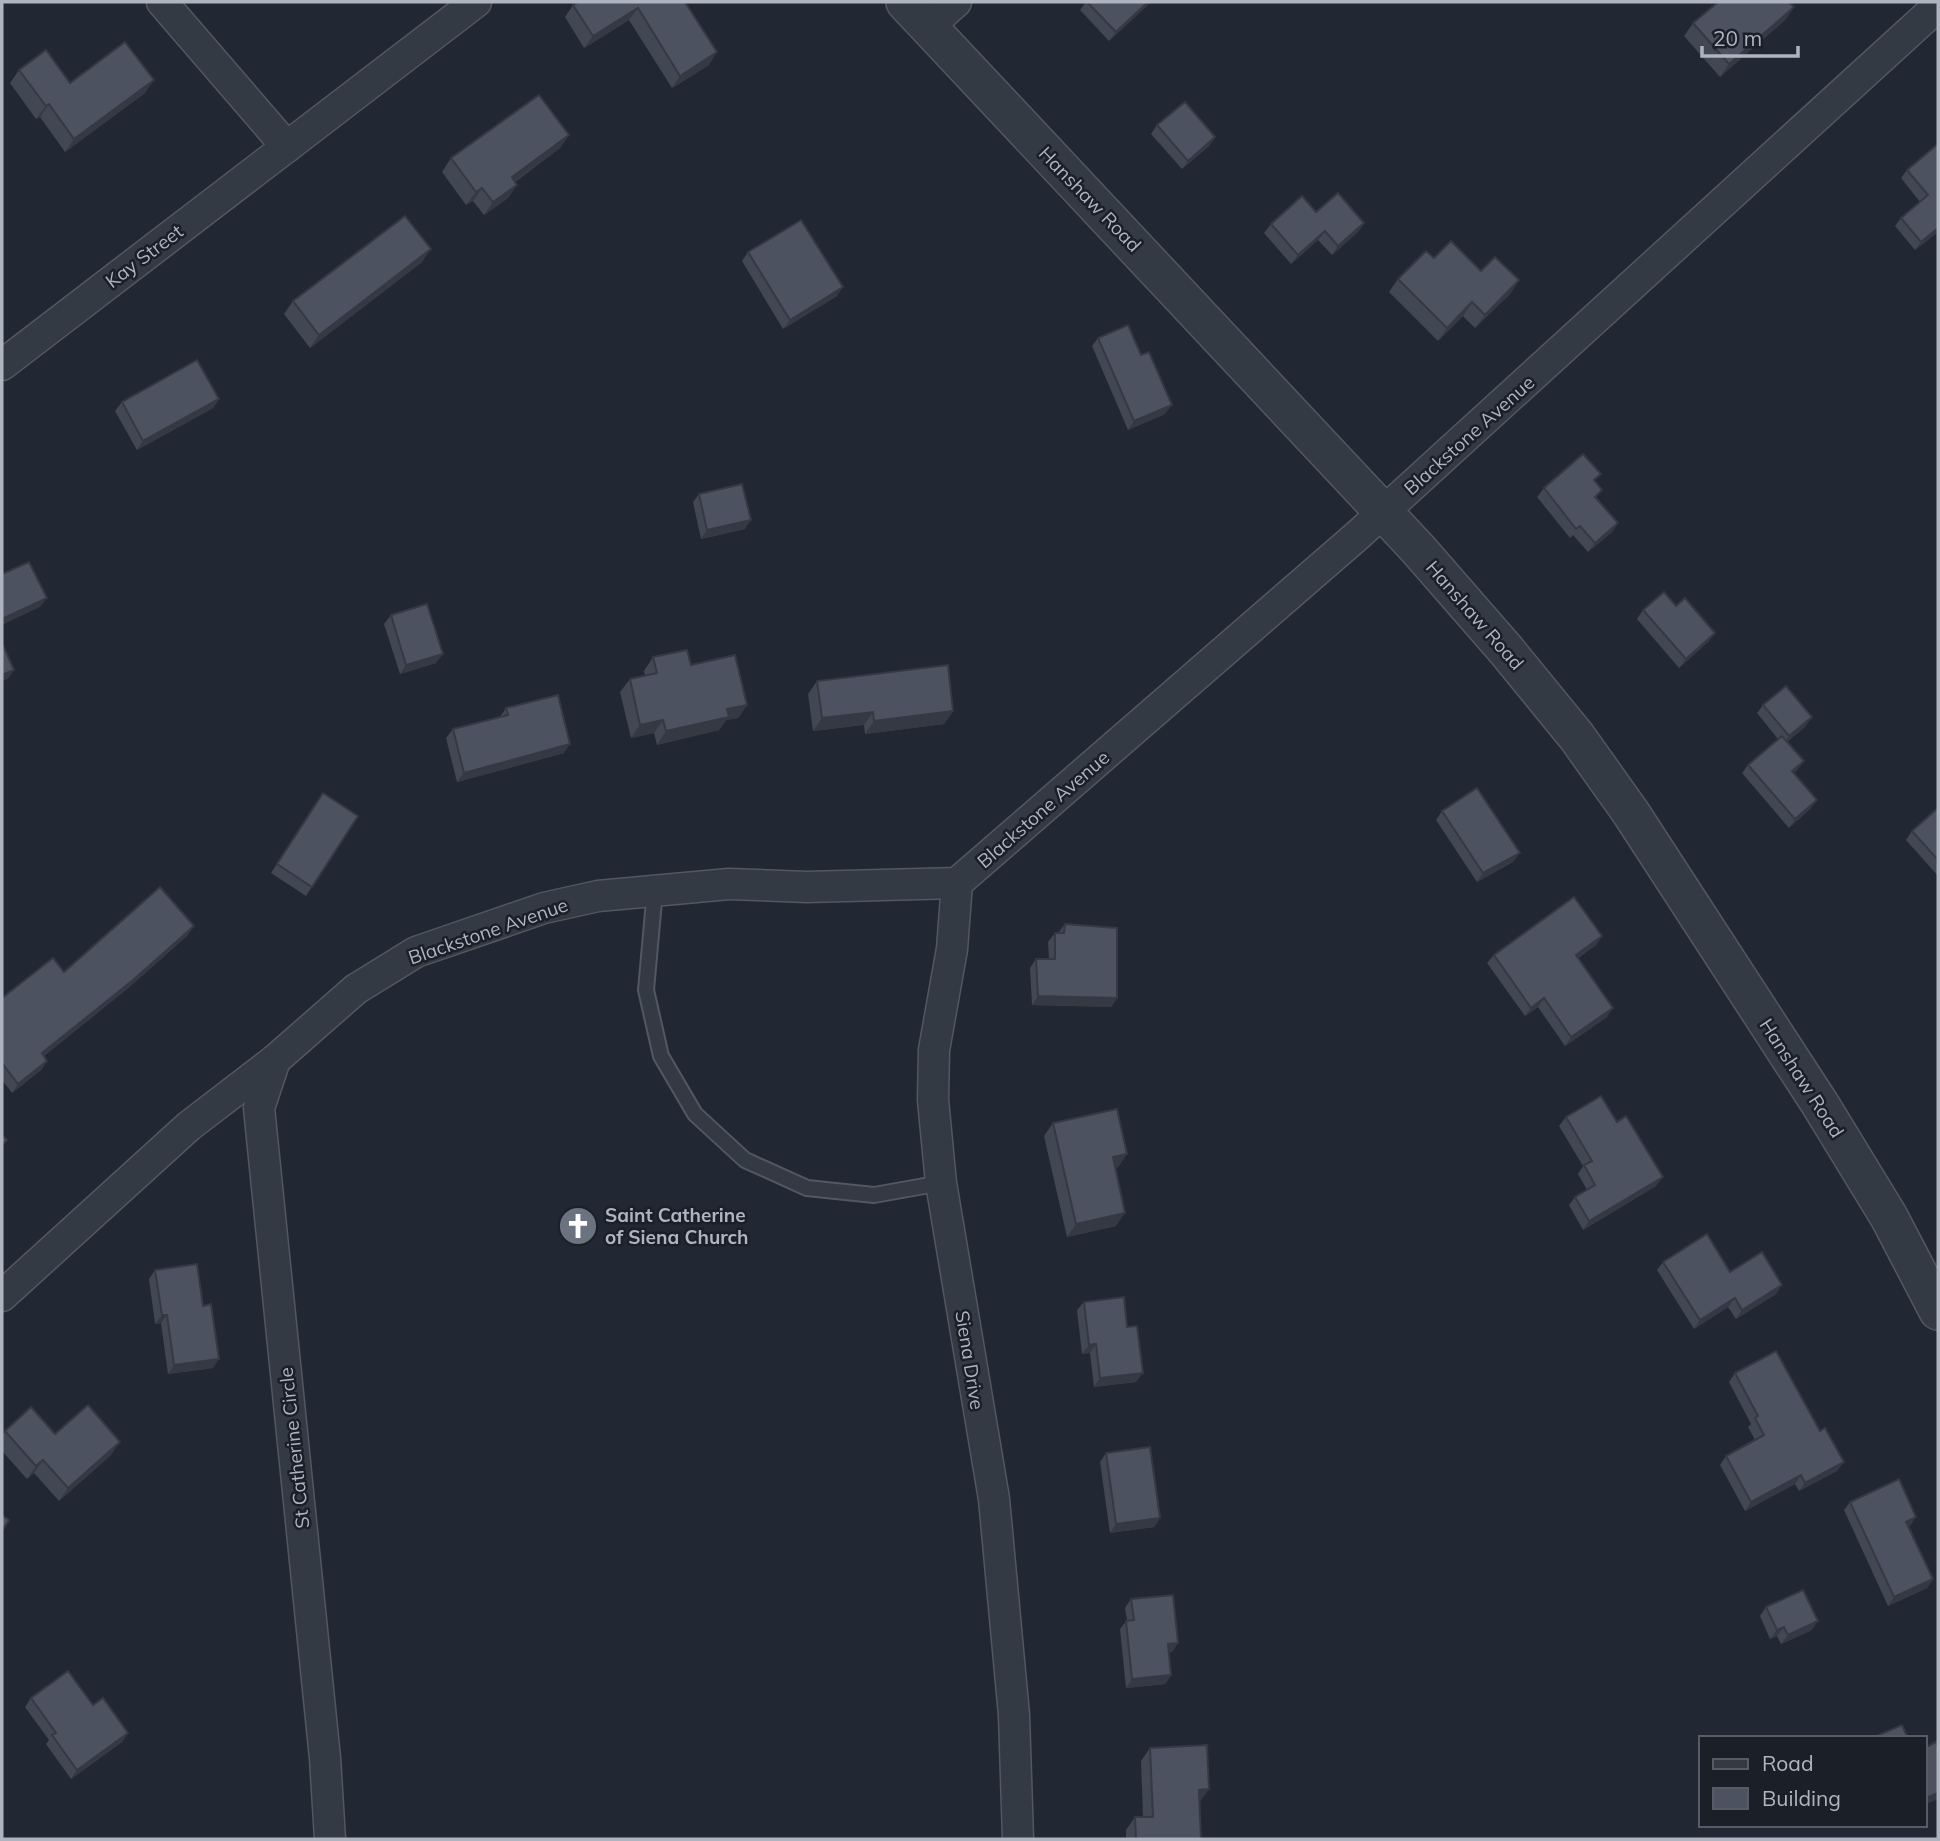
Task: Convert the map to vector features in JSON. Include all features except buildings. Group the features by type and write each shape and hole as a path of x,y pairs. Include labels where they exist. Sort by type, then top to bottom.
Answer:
{"street":[{"path":"162,2 287,147"},
{"name":"Kay Street","path":"2,365 476,2"},
{"path":"916,14 956,2"},
{"name":"Blackstone Avenue","path":"2,1296 188,1126 275,1060 356,989 416,952 544,908 598,897 729,884 807,887 957,883 1383,512 1931,11"},
{"name":"Hanshaw Road","path":"916,14 1383,512 1506,650 1577,737 1623,802 1841,1138 1889,1217 1938,1311"},
{"name":"Siena Drive","path":"957,883 952,949 934,1050 933,1100 941,1183 994,1499 1014,1715 1018,1839"},
{"name":"St Catherine Circle","path":"275,1060 259,1108 325,1758 330,1839"}],"lane":[{"path":"654,890 646,990 661,1056 695,1114 745,1160 807,1188 874,1195 941,1183"}],"place":[{"name":"Saint Catherine of Siena Church","path":"578,1226"}]}
